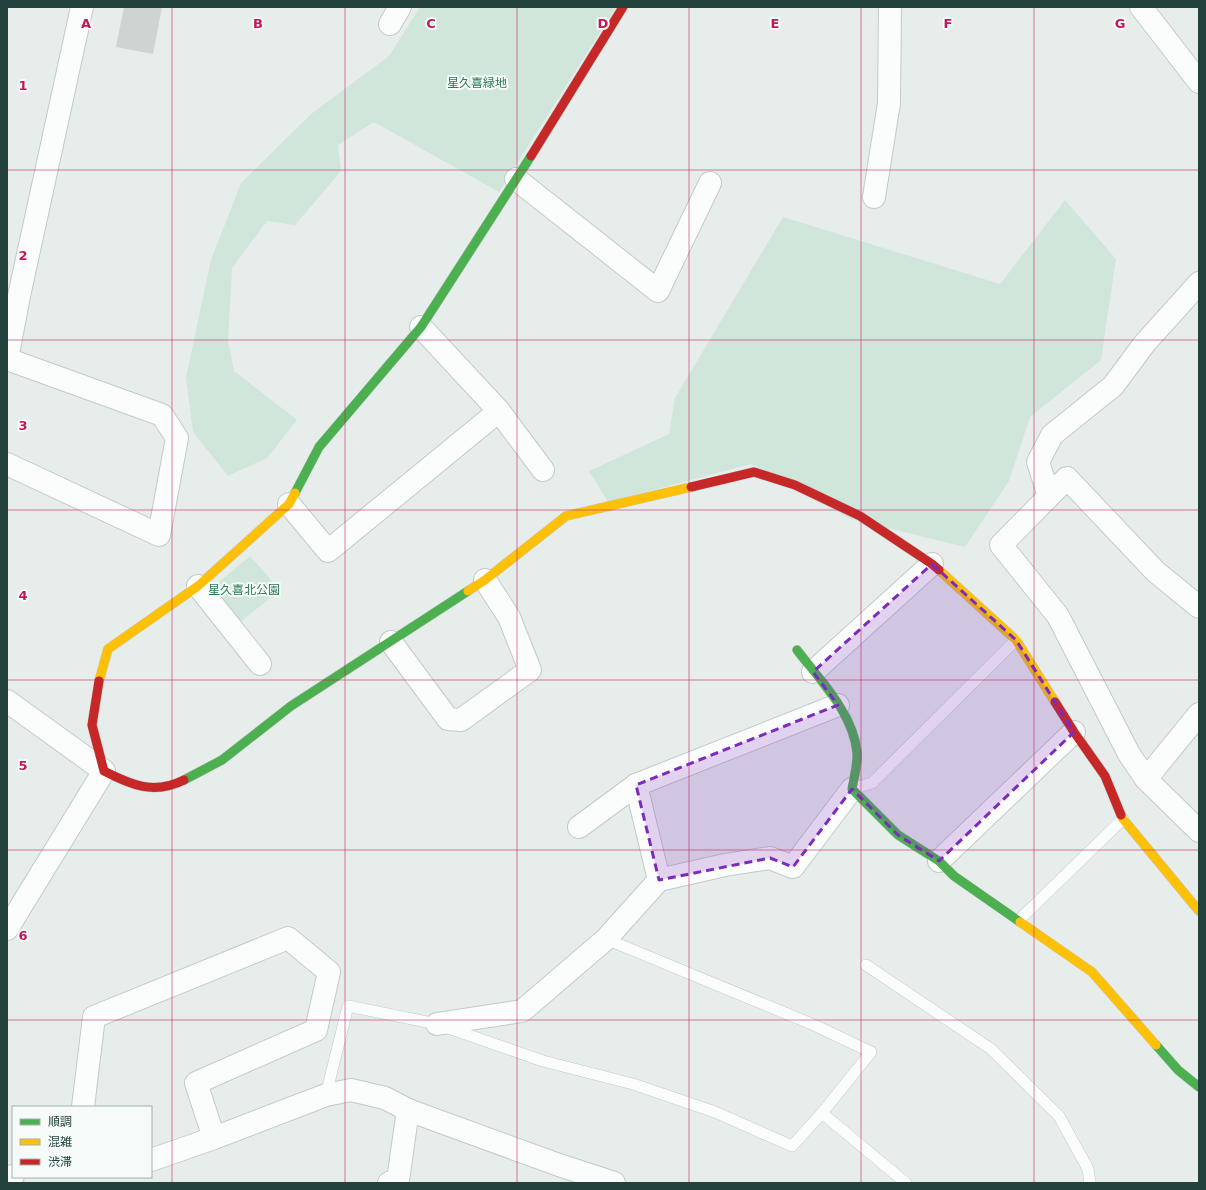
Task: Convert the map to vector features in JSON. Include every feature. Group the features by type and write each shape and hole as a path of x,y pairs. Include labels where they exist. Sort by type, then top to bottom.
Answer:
{"street":[{"path":"7,464 159,535 177,438 162,415 7,359 19,296 82,7"},
{"path":"7,929 104,771 92,725 99,681 108,649 198,586 289,504 319,447 421,327 516,179 623,7"},
{"path":"874,197 889,103 890,7"},
{"path":"1141,7 1199,82"},
{"path":"516,179 658,291 710,183"},
{"path":"1049,496 1038,462 1052,435 1113,386 1145,343 1199,283"},
{"path":"421,327 499,411 543,470"},
{"path":"289,504 328,551 499,411"},
{"path":"7,701 104,771 127,783 149,788 174,785 222,760 291,706 485,580 566,516 754,472 795,485 860,516 932,564 1016,640 1074,732 1105,776 1123,819 1199,911"},
{"path":"1199,607 1156,572 1067,478 1001,544 1058,616 1129,754 1146,779 1199,831"},
{"path":"813,672 932,564"},
{"path":"391,642 448,719 460,720 530,670 509,617 485,580"},
{"path":"198,586 260,664"},
{"path":"437,1024 522,1011 606,939 659,880 725,865 770,858 793,867 852,789 857,753 853,733 845,714 797,650"},
{"path":"579,828 636,785 838,705"},
{"path":"1146,779 1199,714"},
{"path":"938,860 1074,732"},
{"path":"636,785 659,880"},
{"path":"852,789 898,835 938,860 954,876 1092,972 1178,1070 1199,1087"},
{"path":"83,1106 94,1017 288,938 329,972 316,1030 196,1083 214,1138"},
{"path":"152,1160 214,1138 326,1095 351,1090 385,1098 408,1110 558,1174 614,1183"},
{"path":"389,1183 398,1180 408,1110"}],"lane":[{"path":"852,789 872,783 1016,640"},
{"path":"1019,920 1123,819"},
{"path":"326,1095 348,1006 437,1024 543,1061 633,1084 716,1112 792,1146 822,1113 871,1052 814,1025 606,939"},
{"path":"866,965 991,1049 1058,1116 1088,1169 1090,1183"},
{"path":"822,1113 906,1183"}],"highlighted area":[{"path":"932,564 1016,640 1074,732 939,861 898,835 852,789 793,867 770,858 659,880 636,785 838,705 813,672"}],"green space":[{"name":"星久喜緑地","path":"420,7 616,7 499,192 374,122 338,145 341,171 295,225 267,221 232,268 228,340 234,371 297,420 267,458 228,476 193,432 186,377 211,260 241,183 311,114 389,56"},
{"path":"1065,200 1116,259 1101,360 1030,417 1009,481 965,547 851,519 751,464 608,502 589,471 669,434 675,398 783,217 1000,284"},
{"name":"星久喜北公園","path":"250,556 280,590 239,623 216,597 215,585"}],"building":[{"path":"124,7 162,7 153,54 116,47"}],"traffic: fast":[{"path":"295,493 319,447 421,327 531,156"},
{"path":"184,780 222,760 291,706 468,591"},
{"path":"797,650 825,685 842,710 849,724 857,752 852,789 898,835 939,861 954,876 1020,922"},
{"path":"1156,1045 1178,1070 1199,1087"}],"traffic: slow":[{"path":"468,591 485,580 566,516 691,487"},
{"path":"99,681 108,649 198,586 289,504 295,493"},
{"path":"939,570 1016,640 1055,702"},
{"path":"1121,815 1199,911"},
{"path":"1020,922 1092,972 1156,1045"}],"traffic: jam":[{"path":"531,156 623,7"},
{"path":"691,487 754,472 795,485 860,516 939,570"},
{"path":"99,681 92,725 104,771 133,784 143,786 163,787 184,780"},
{"path":"1055,702 1105,776 1121,815"}]}
